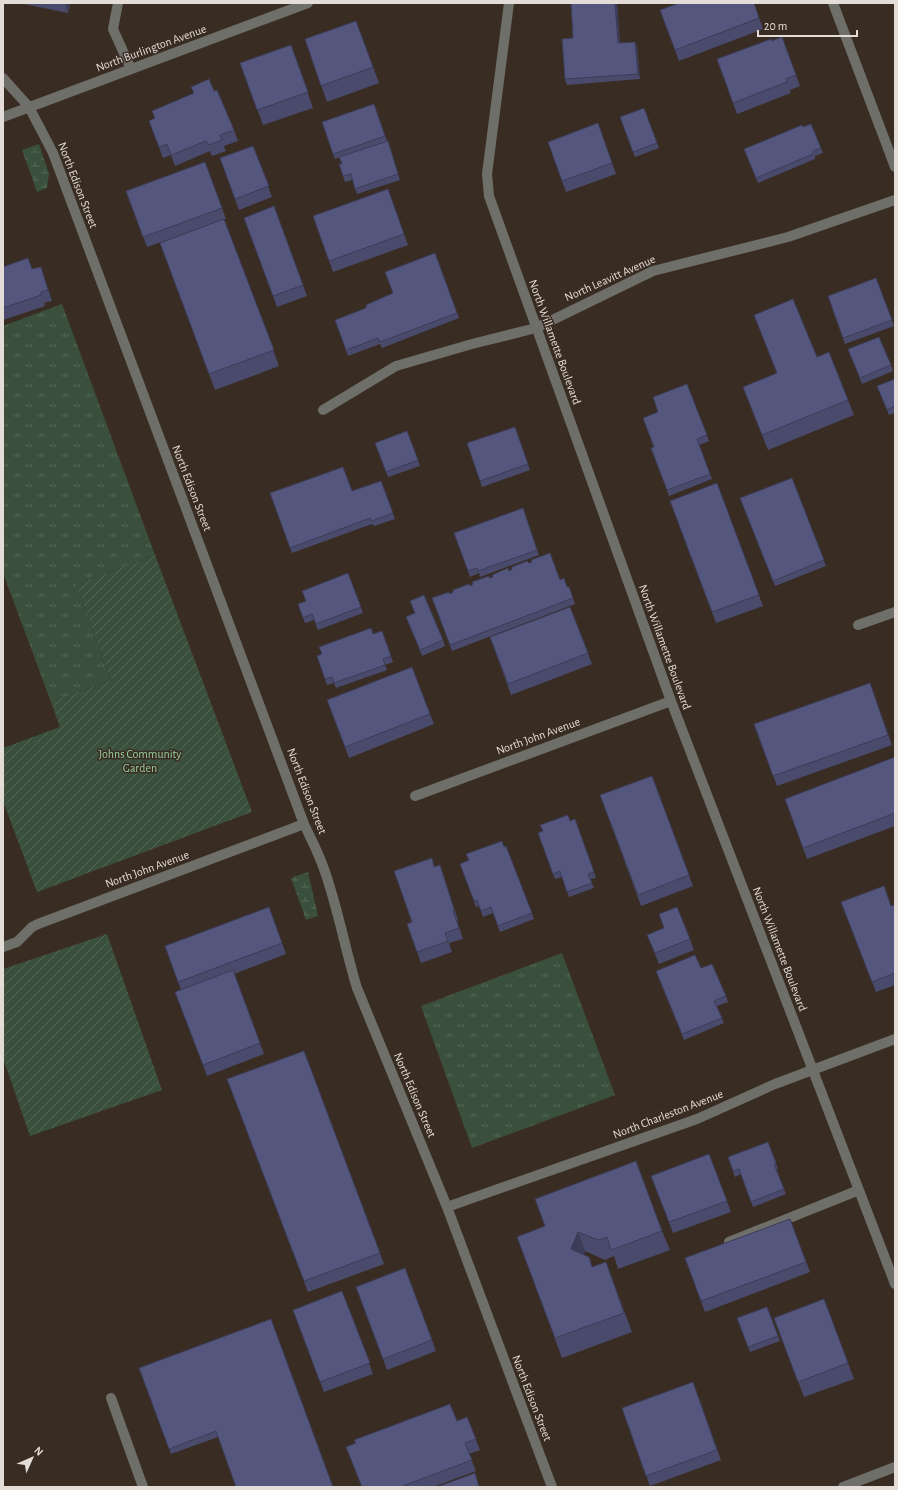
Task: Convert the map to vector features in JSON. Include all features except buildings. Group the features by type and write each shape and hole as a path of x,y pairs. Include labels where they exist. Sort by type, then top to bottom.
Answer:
{"street":[{"path":"118,3 113,29 130,69"},
{"name":"North Burlington Avenue","path":"3,117 308,3"},
{"name":"North Willamette Boulevard","path":"509,3 487,174 489,196 671,701 895,1284"},
{"path":"833,3 895,167"},
{"name":"North Edison Street","path":"3,78 29,107 53,153 304,824 324,868 357,988 448,1207 552,1487"},
{"name":"North Leavitt Avenue","path":"323,410 396,366 472,344 536,328 653,271 788,237 895,200"},
{"path":"858,624 895,612"},
{"name":"North John Avenue","path":"415,796 671,701"},
{"name":"North John Avenue","path":"3,947 17,942 32,927 38,924 304,824"},
{"name":"North Charleston Avenue","path":"448,1207 697,1118 775,1084 895,1040"},
{"path":"718,1246 859,1190"},
{"path":"111,1398 143,1487"},
{"path":"843,1487 895,1467"}],"green space":[{"path":"39,144 49,174 47,188 37,192 22,150"},
{"path":"62,304 155,555 76,585 111,680 51,702 3,573 3,326"},
{"name":"Johns Community Garden","path":"155,555 252,812 37,892 3,801 3,748 60,727 51,702 111,680 76,585"},
{"path":"308,872 318,916 306,920 291,878"},
{"path":"107,934 162,1090 30,1136 3,1058 3,969"},
{"path":"562,953 615,1095 472,1148 421,1006"}]}
